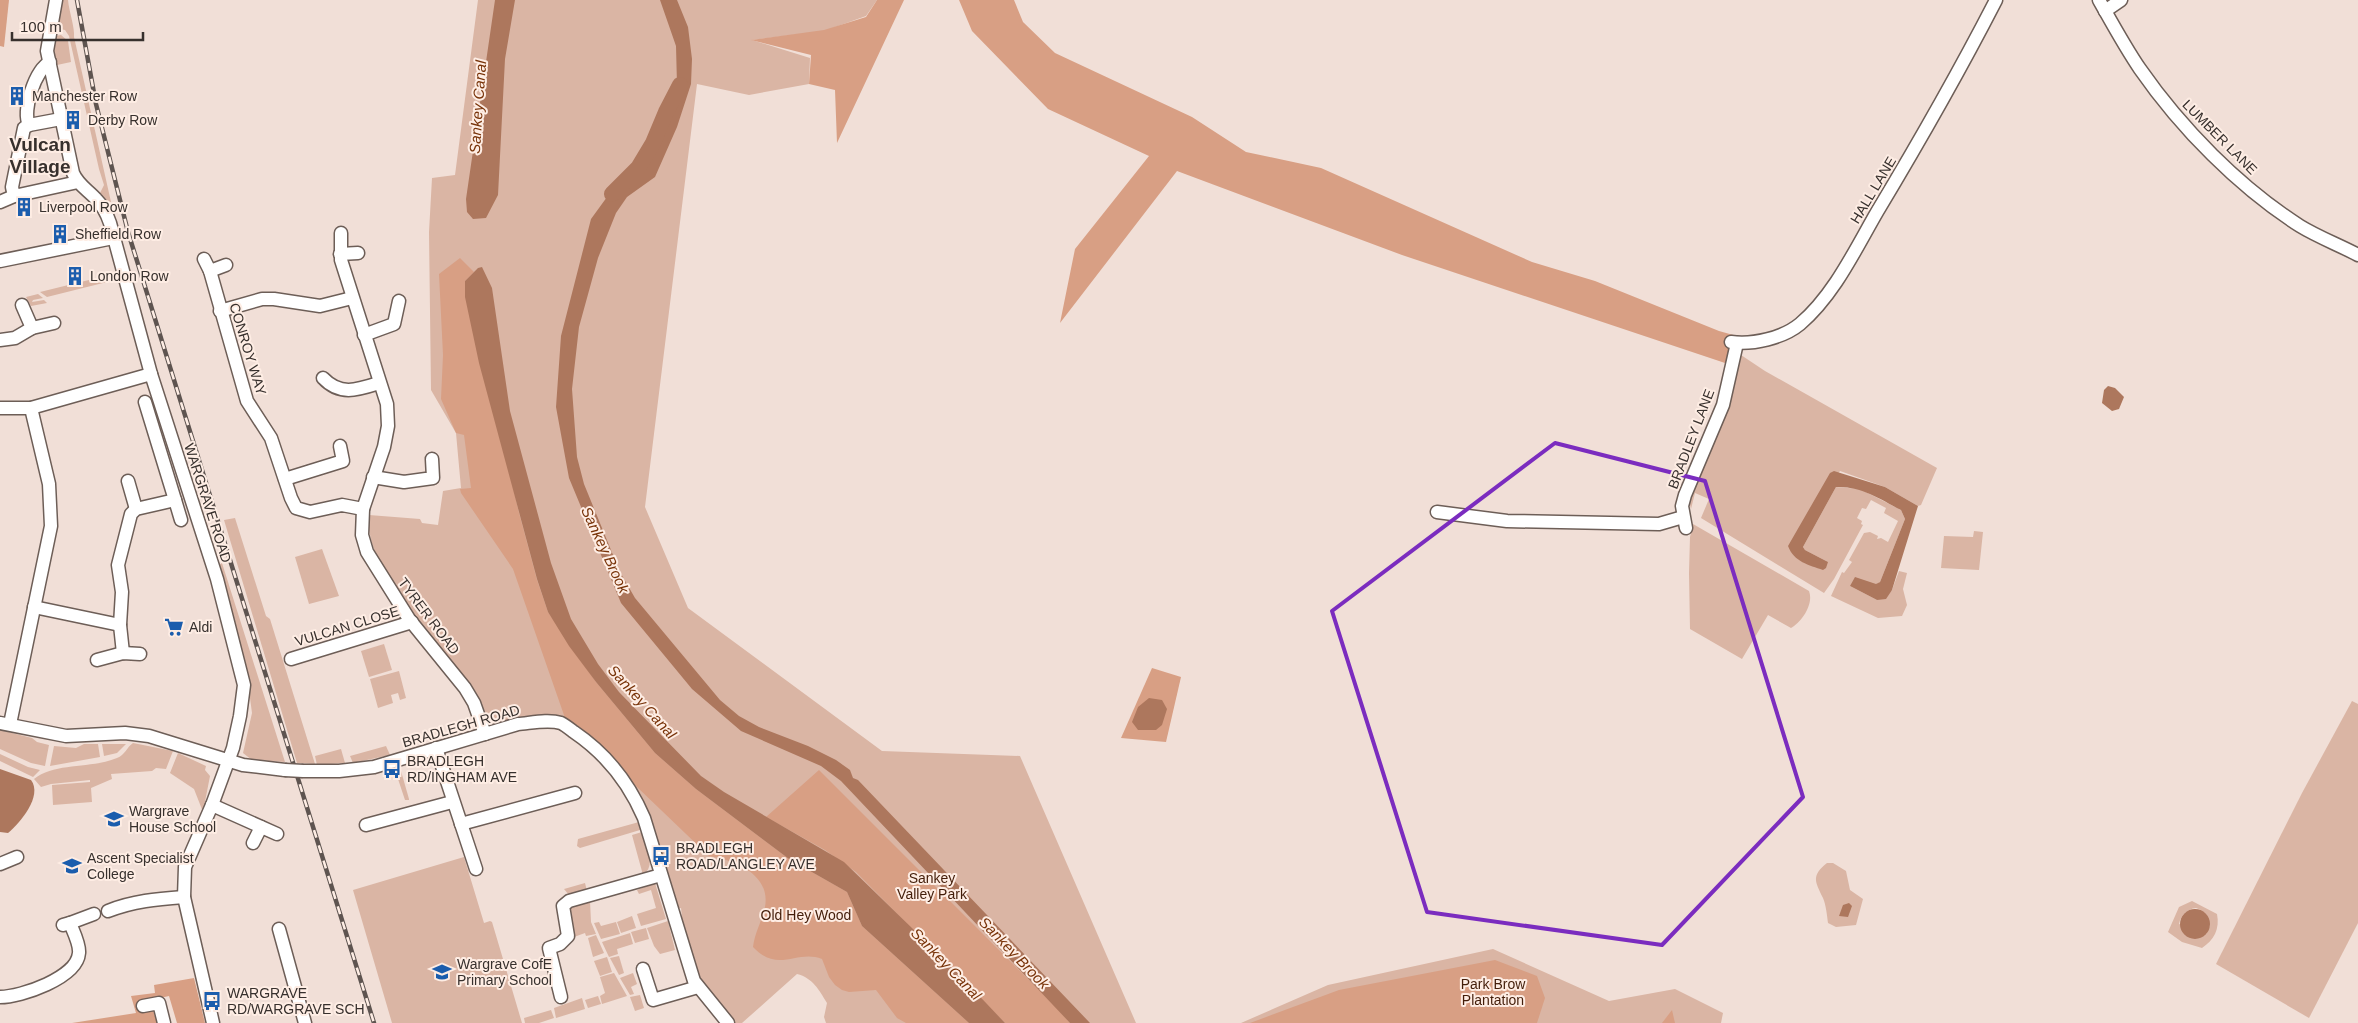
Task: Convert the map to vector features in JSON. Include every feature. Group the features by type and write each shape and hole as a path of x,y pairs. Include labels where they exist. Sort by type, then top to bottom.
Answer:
{"street":[{"name":"WARGRAVE ROAD","path":"56,0 48,43 50,62 73,173 78,182 96,199 106,212 151,374 217,579 242,675 244,692 240,716 228,761 212,805 185,868 184,897 213,1023"},
{"name":"HALL LANE","path":"1734,343 1754,342 1789,331 1819,304 1841,274 1945,98 1996,0"},
{"path":"2102,5 2121,0"},
{"name":"LUMBER LANE","path":"2102,5 2139,68 2172,112 2201,143 2274,208 2302,227 2358,255"},
{"path":"29,125 27,115 35,79 43,66 50,62"},
{"path":"14,196 12,187 23,133 29,125 62,120"},
{"path":"0,202 14,196 78,182"},
{"name":"TYRER ROAD","path":"341,233 340,254 352,298 387,404 388,426 384,447 363,509 362,536 367,552 412,622 466,688 474,703 485,734"},
{"path":"0,261 113,238"},
{"path":"340,254 358,253"},
{"name":"CONROY WAY","path":"226,265 207,265 247,401 271,438 290,498 296,508 310,512 342,505 363,509"},
{"path":"220,311 262,299 320,306 352,298"},
{"path":"364,336 394,324 399,301"},
{"path":"22,305 32,328"},
{"path":"0,340 18,337 32,328 54,324"},
{"name":"BRADLEY LANE","path":"1437,512 1507,521 1659,524 1685,522 1682,506 1685,495 1723,405 1734,343"},
{"path":"0,408 31,408 151,374"},
{"path":"323,378 332,388 351,390 379,383"},
{"path":"145,402 181,520"},
{"path":"5,724 50,538 51,501 31,408"},
{"path":"285,478 343,461 340,446"},
{"path":"373,477 404,482 433,478 432,459"},
{"path":"128,481 136,509"},
{"path":"123,653 120,625 122,592 118,564 131,514 136,509 174,500"},
{"path":"34,607 120,625"},
{"name":"VULCAN CLOSE","path":"290,659 412,622"},
{"path":"97,660 123,653 140,654"},
{"name":"BRADLEGH ROAD","path":"5,724 66,736 125,734 149,736 228,761 257,768 303,771 360,770 518,724 540,722 561,724 584,739 619,773 636,798 644,818 689,968 698,987 728,1023"},
{"path":"436,748 452,802 476,869"},
{"path":"461,824 575,793"},
{"path":"366,826 452,802"},
{"path":"212,805 277,834"},
{"path":"253,843 261,827"},
{"path":"0,864 17,857"},
{"path":"561,997 549,948 560,944 568,936 563,906 569,901 661,875"},
{"path":"108,911 126,904 184,897"},
{"path":"0,998 22,994 63,976 76,960 79,953 66,924 94,914"},
{"path":"279,929 305,1023"},
{"path":"644,969 653,1000 698,987"},
{"path":"143,1006 159,1003 164,1023"}],"highlighted area":[{"path":"1555,443 1705,481 1803,797 1662,945 1427,912 1332,611"}],"green space":[{"path":"0,0 9,0 4,47 0,46"},
{"path":"61,0 68,0 74,37 111,202 108,202 99,195 104,185 69,36 65,30 60,29 57,22"},
{"name":"Sankey Valley Park","path":"478,0 877,0 866,16 824,31 752,40 810,58 809,84 749,95 697,84 645,507 688,608 882,751 1020,756 1136,1023 826,1023 824,1017 827,1003 818,989 807,978 797,974 742,1023 734,1023 700,981 678,919 682,917 681,908 676,909 640,796 633,783 565,718 542,715 530,716 496,725 491,723 485,715 478,695 391,584 379,560 371,537 369,515 420,519 422,523 438,525 443,491 461,488 456,433 431,390 429,232 432,178 455,175"},
{"path":"877,0 904,0 837,143 835,90 809,84 811,55 751,40 824,30 866,17"},
{"path":"959,0 1014,0 1023,22 1055,53 1192,117 1246,152 1321,168 1532,262 1595,281 1719,331 1744,338 1725,363 1402,255 1177,171 1060,323 1075,249 1149,156 1048,109 972,31"},
{"path":"61,35 68,41 71,62 57,65 53,48 55,36"},
{"name":"Old Hey Wood","path":"460,258 474,272 465,281 519,513 537,580 548,612 596,682 655,753 696,789 789,859 847,892 862,926 969,1023 906,1023 897,1018 876,990 849,992 835,985 829,977 822,959 804,957 779,960 762,955 753,947 765,907 765,895 757,877 739,865 709,856 565,718 513,569 460,489 471,488 464,435 456,433 441,399 443,355 439,274"},
{"path":"101,277 107,282 47,297 40,292"},
{"path":"38,294 43,298 33,300 32,302 44,300 47,303 31,306 26,297"},
{"path":"1741,355 1765,371 1937,468 1921,505 1918,506 1885,487 1840,471 1789,546 1828,562 1805,550 1803,547 1836,487 1860,489 1901,510 1905,519 1880,582 1877,584 1850,586 1877,600 1892,590 1899,571 1907,573 1903,589 1907,605 1902,616 1878,618 1831,596 1842,572 1844,573 1852,562 1849,560 1864,533 1870,532 1878,536 1877,539 1881,538 1888,542 1898,521 1884,513 1886,508 1871,500 1866,509 1862,508 1857,518 1862,521 1861,524 1863,525 1834,579 1824,593 1701,518 1709,499 1695,493 1691,509 1689,501"},
{"path":"235,518 266,616 270,619 315,764 297,763 224,520"},
{"path":"1693,524 1809,591 1810,601 1806,612 1799,622 1791,628 1768,615 1742,659 1690,629 1690,537"},
{"path":"1974,531 1983,532 1979,570 1941,568 1944,536 1973,537"},
{"path":"322,549 339,596 309,604 295,557"},
{"path":"222,563 285,762 252,760 243,753 252,713 247,676 231,605 219,565"},
{"path":"384,644 392,670 369,677 361,651"},
{"path":"1152,668 1181,677 1166,742 1121,738"},
{"path":"399,671 406,698 400,700 398,693 391,695 393,703 378,708 370,679"},
{"path":"2352,701 2358,704 2358,923 2309,1018 2216,964 2302,793"},
{"path":"0,730 32,738 37,742 49,745 45,766 31,763 0,749"},
{"path":"133,743 173,751 166,769 156,768 152,771 111,774 112,779 91,788 92,802 53,805 52,785 90,782 90,780 51,784 41,787 34,779 53,770 96,764 117,758"},
{"path":"84,744 98,744 100,757 50,766 54,746 76,748"},
{"path":"102,744 126,744 117,753 104,756"},
{"path":"386,746 390,755 353,763 350,756"},
{"path":"341,749 345,763 317,765 315,756"},
{"path":"178,753 206,766 205,770 210,776 203,812 194,789 170,773"},
{"path":"0,754 28,767 40,770 33,777 0,761"},
{"path":"819,770 1070,1023 1005,1023 856,872 825,850 766,817"},
{"path":"401,771 409,800 405,800 396,773"},
{"path":"639,822 640,830 580,848 577,846 578,839"},
{"path":"642,832 650,861 647,871 643,875 632,835"},
{"name":"Wargrave CofE Primary School","path":"464,857 484,923 492,922 522,1023 392,1023 353,890"},
{"path":"1827,863 1833,863 1846,871 1850,890 1863,899 1856,925 1836,927 1828,923 1825,904 1816,879 1818,872"},
{"path":"585,883 587,891 569,895 564,889"},
{"path":"655,883 666,919 641,926 637,914 656,908 651,890 639,894 637,890"},
{"path":"590,901 591,922 596,934 586,936 585,933 574,937 572,935 569,909 572,906"},
{"path":"2192,901 2217,914 2218,925 2215,934 2202,948 2182,942 2168,932 2179,907","holes":["2196,908 2201,910 2210,926 2206,934 2179,924 2187,911"]},
{"path":"632,916 636,928 621,933 617,922"},
{"path":"668,921 675,950 660,954 654,946 647,928"},
{"path":"599,922 601,926 616,922 620,934 601,939 594,923"},
{"path":"646,928 649,939 635,943 631,932"},
{"path":"630,933 633,944 617,949 618,954 609,957 602,942"},
{"path":"596,935 604,953 593,957 588,938"},
{"path":"1493,949 1609,1001 1675,989 1723,1013 1721,1023 1241,1023 1328,985"},
{"path":"619,956 624,973 619,975 610,958"},
{"path":"607,957 612,972 600,976 594,961"},
{"name":"Park Brow Plantation","path":"1495,960 1537,976 1545,998 1537,1023 1250,1023 1339,990"},
{"path":"614,973 627,996 602,1004 600,996 605,993 600,977"},
{"path":"633,973 637,984 631,987 634,994 630,995 620,978"},
{"path":"194,978 205,1023 177,1023 169,996 138,1003 153,1010 157,1023 72,1023 136,1013 131,996 155,993 154,985"},
{"path":"640,995 644,1008 635,1011 630,997"},
{"path":"598,996 601,1004 588,1008 585,1000"},
{"path":"582,998 585,1009 556,1018 554,1008"},
{"path":"551,1010 554,1018 539,1023 525,1023 524,1018"},
{"path":"1672,1010 1675,1023 1662,1023"}],"water":[{"path":"495,0 515,0 505,59 498,195 486,218 473,219 467,212 466,199"},
{"path":"660,0 677,0 688,27 692,59 691,84 677,127 655,177 627,197 616,213 598,258 579,327 572,389 577,457 584,484 620,572 635,598 720,700 739,716 759,727 808,746 836,760 850,770 853,778 858,780 1090,1023 1070,1023 841,781 821,766 741,731 692,689 621,603 569,478 556,407 561,336 591,219 615,186 642,169 677,85 676,46"},
{"name":"Sankey Canal","path":"482,267 492,288 510,411 551,563 571,619 598,664 619,692 701,776 724,792 844,862 949,964 1005,1023 969,1023 862,926 847,892 789,859 696,789 655,753 596,682 569,646 548,612 537,579 479,363 465,297 465,281 478,268"},
{"path":"2108,386 2115,388 2124,397 2119,409 2112,411 2102,403 2104,390"},
{"path":"1834,471 1885,487 1918,506 1892,590 1886,599 1877,600 1850,586 1855,577 1876,584 1880,582 1905,519 1901,510 1877,497 1853,488 1836,487 1803,547 1805,550 1828,562 1823,570 1802,562 1794,556 1788,546 1830,473"},
{"path":"1149,698 1162,700 1167,709 1162,725 1156,730 1138,730 1132,722 1138,707"},
{"path":"0,769 31,780 34,786 34,794 28,809 8,833 0,832"},
{"path":"1849,903 1852,906 1848,917 1839,916 1843,905"},
{"path":"2195,909 2206,913 2210,924 2206,935 2195,939 2184,935 2180,924 2184,913"}],"waterway":[{"name":"Sankey Brook","path":"612,194 638,168 653,143 680,85"}],"railway":[{"path":"77,0 96,104 128,232 374,1023"}],"place":[{"name":"Manchester Row","path":"17,96"},
{"name":"Derby Row","path":"73,120"},
{"name":"Liverpool Row","path":"24,207"},
{"name":"Sheffield Row","path":"60,234"},
{"name":"London Row","path":"75,276"},
{"name":"Aldi","path":"174,627"},
{"name":"BRADLEGH RD/INGHAM AVE","path":"392,769"},
{"name":"Wargrave House School","path":"114,819"},
{"name":"BRADLEGH ROAD/LANGLEY AVE","path":"661,856"},
{"name":"Ascent Specialist College","path":"72,866"},
{"name":"Wargrave CofE Primary School","path":"442,972"},
{"name":"WARGRAVE RD/WARGRAVE SCH","path":"212,1001"}],"district":[{"name":"Vulcan Village","path":"40,155"}]}
